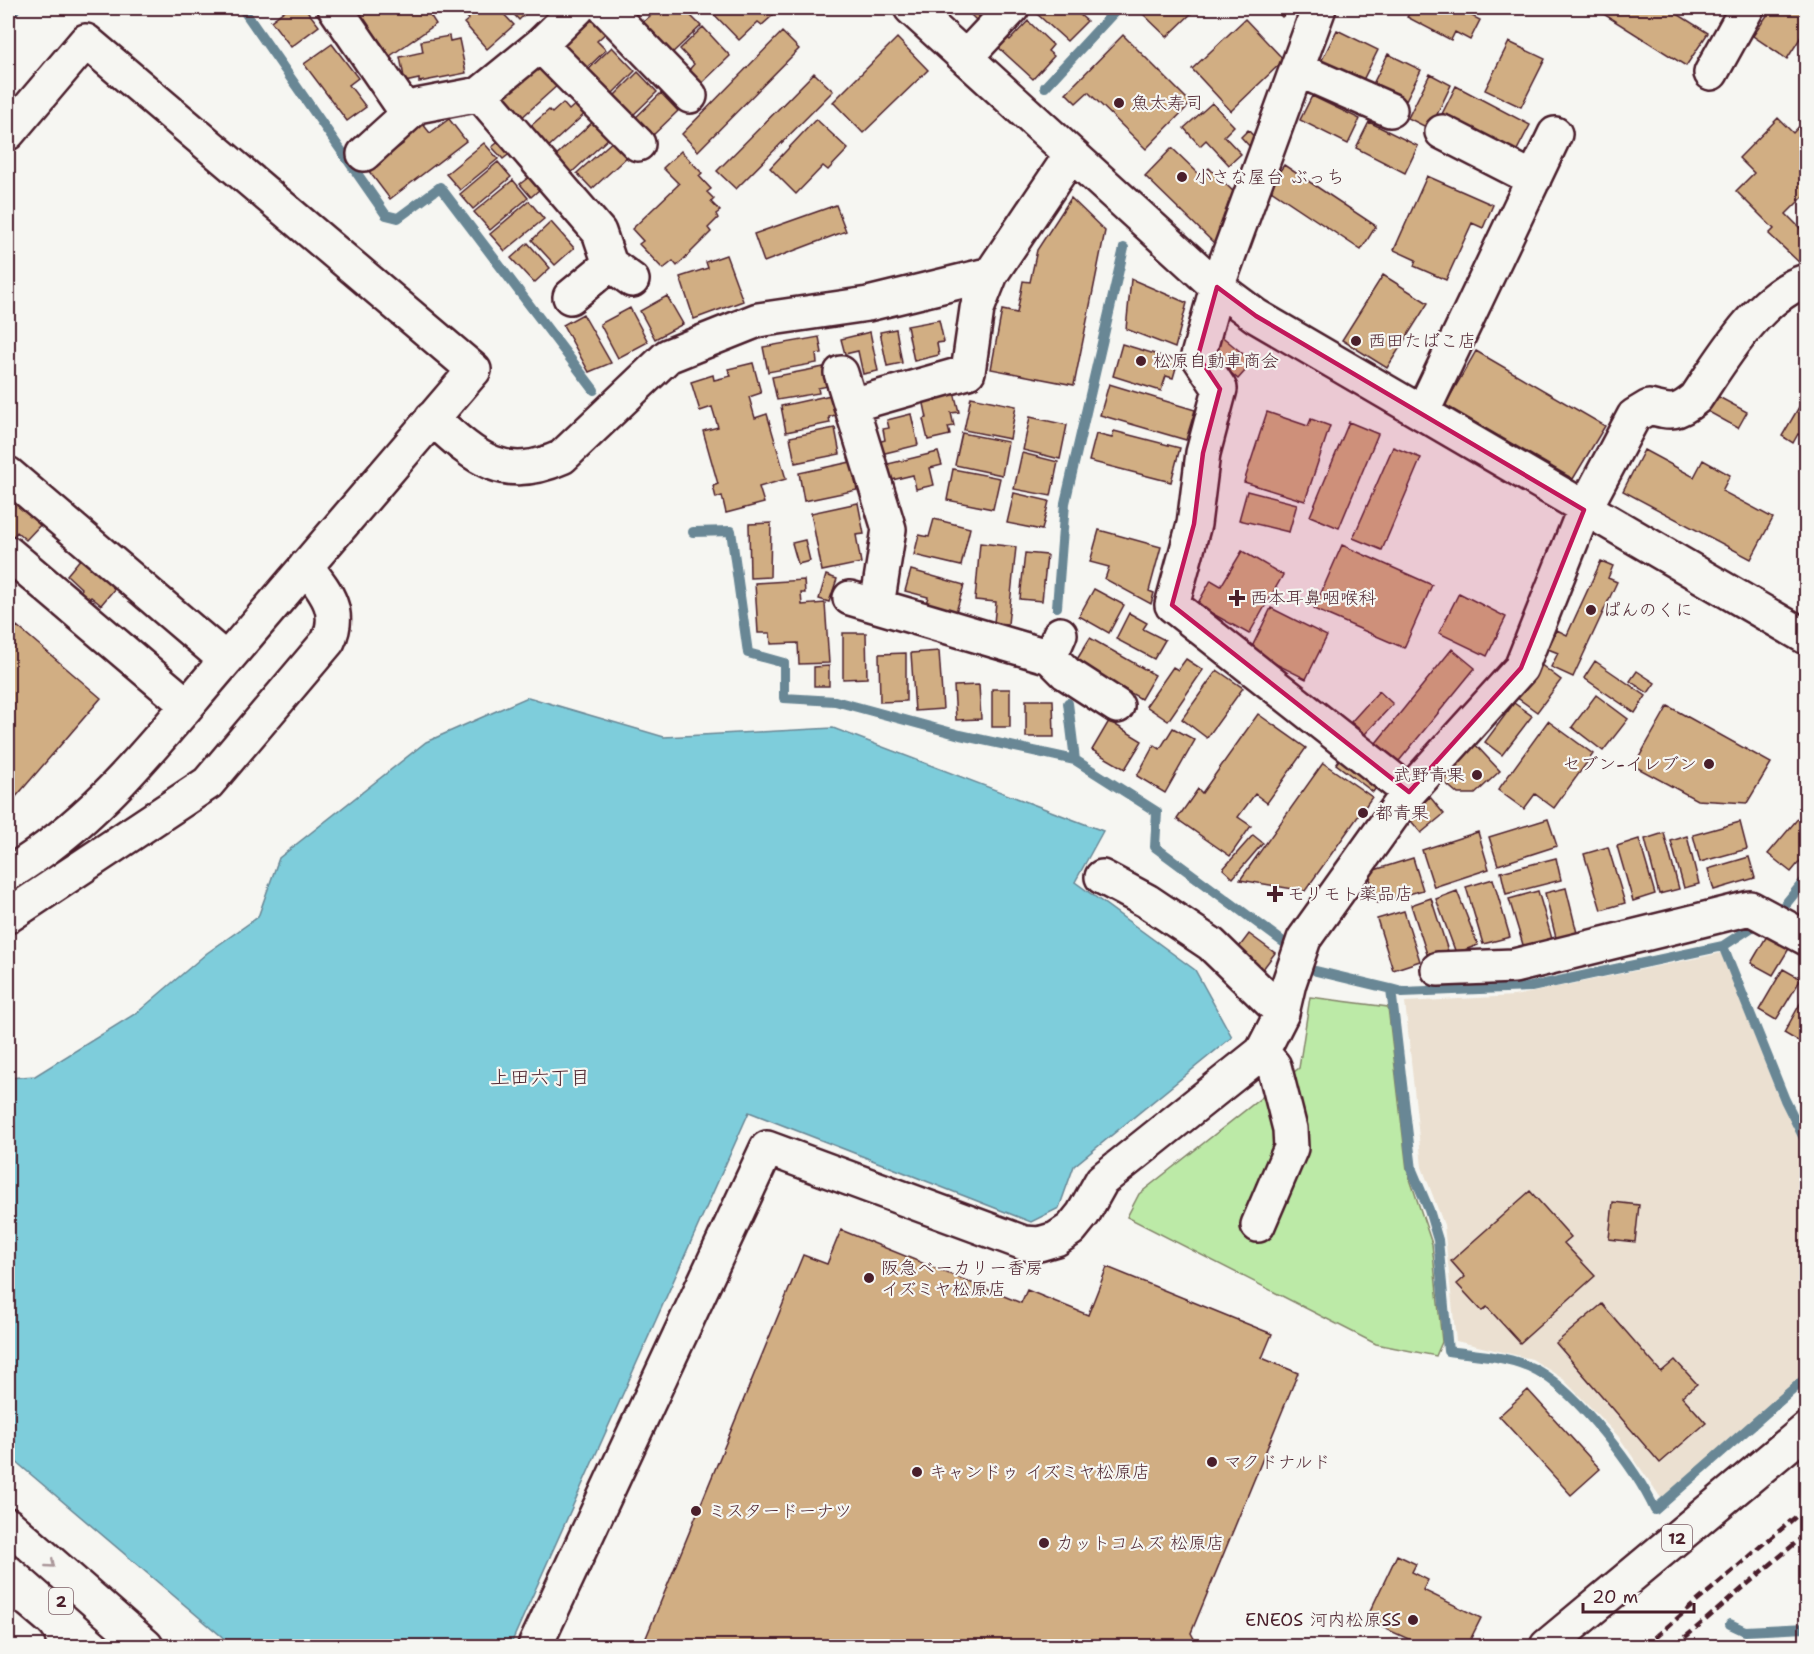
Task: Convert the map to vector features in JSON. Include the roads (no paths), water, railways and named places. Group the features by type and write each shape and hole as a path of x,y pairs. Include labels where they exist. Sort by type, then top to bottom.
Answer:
{"main road":[{"path":"336,8 407,113"},
{"path":"364,154 417,106 480,94 540,45 578,8"},
{"path":"604,8 690,96"},
{"path":"911,8 1217,287 1256,316 1584,510 1806,637"},
{"path":"966,57 1012,8"},
{"path":"1319,8 1299,70 1217,287 1198,356 1220,389 1203,453 1194,524 1172,605 1409,792"},
{"path":"1711,73 1748,8"},
{"path":"8,133 86,40 474,370 116,789 44,852 8,874"},
{"path":"540,45 638,144"},
{"path":"1299,70 1390,110"},
{"path":"480,94 599,232 621,272 570,297"},
{"path":"1442,132 1534,178"},
{"path":"1422,413 1555,134"},
{"path":"852,405 968,372 977,309 991,274 1071,155"},
{"path":"432,418 471,453 485,461 516,468 548,463 562,457 668,356 758,320 868,304 991,274"},
{"path":"535,1647 767,1148 1024,1243 1040,1244 1056,1239 1071,1229 1083,1215 1102,1179 1262,1052 1282,1013 1289,983 1304,939 1409,792 1521,668 1584,510 1634,416 1649,407 1670,412 1683,409 1696,398 1760,313 1785,291 1806,281"},
{"path":"841,374 889,529 864,602 1055,645 1066,673 1117,706"},
{"path":"8,474 226,660"},
{"path":"8,553 187,705"},
{"path":"8,916 208,783 328,641 333,632 334,611 331,600 306,566"},
{"path":"1102,878 1147,901 1211,944 1282,1013"},
{"path":"1438,969 1514,966 1750,908 1806,938"},
{"path":"1258,1225 1291,1148 1290,1130 1274,1066 1262,1052"},
{"name":"12","path":"1547,1647 1806,1430"},
{"path":"8,1526 146,1647"},
{"name":"2","path":"8,1556 114,1647"},
{"path":"8,1629 28,1647"}],"water":[{"path":"528,697 664,737 833,728 1103,831 1075,882 1195,970 1232,1037 1074,1166 1059,1208 1031,1222 749,1112 510,1646 233,1646 8,1455 8,1078 35,1076 138,1012 207,953 258,917 279,858 426,742"}],"waterway":[{"path":"8,19 16,8"},
{"path":"242,8 386,215 398,218 440,187 594,390"},
{"path":"1045,87 1118,8"},
{"path":"1057,607 1065,503 1124,248"},
{"path":"693,532 731,531 748,653 784,663 784,698 835,701 960,735 1075,760"},
{"path":"1068,703 1075,760 1157,812 1155,847 1286,944"},
{"path":"1391,989 1402,992 1531,987 1723,946 1784,906 1806,879"},
{"path":"1723,946 1785,1100 1806,1142"},
{"path":"1316,971 1391,989 1412,1170 1429,1210 1438,1240 1448,1351 1517,1362 1538,1371 1554,1382 1588,1414 1604,1433 1634,1474 1655,1510 1806,1378"},
{"path":"1730,1624 1745,1631 1806,1628"}],"railway":[{"path":"1645,1646 1806,1508"},
{"path":"1675,1646 1806,1534"}],"place":[{"name":"魚太寿司","path":"1119,103"},
{"name":"小さな屋台 ぶっち","path":"1182,177"},
{"name":"西田たばこ店","path":"1356,341"},
{"name":"松原自動車商会","path":"1141,361"},
{"name":"西本耳鼻咽喉科","path":"1237,598"},
{"name":"ぱんのくに","path":"1591,610"},
{"name":"セブン-イレブン","path":"1709,764"},
{"name":"武野青果","path":"1477,775"},
{"name":"都青果","path":"1363,813"},
{"name":"モリモト薬品店","path":"1275,894"},
{"name":"阪急ベーカリー香房 イズミヤ松原店","path":"869,1278"},
{"name":"マクドナルド","path":"1212,1462"},
{"name":"キャンドゥ イズミヤ松原店","path":"917,1472"},
{"name":"ミスタードーナツ","path":"696,1511"},
{"name":"カットコムズ 松原店","path":"1044,1543"},
{"name":"ENEOS 河内松原SS","path":"1413,1620"}],"district":[{"name":"上田六丁目","path":"540,1077"}]}
